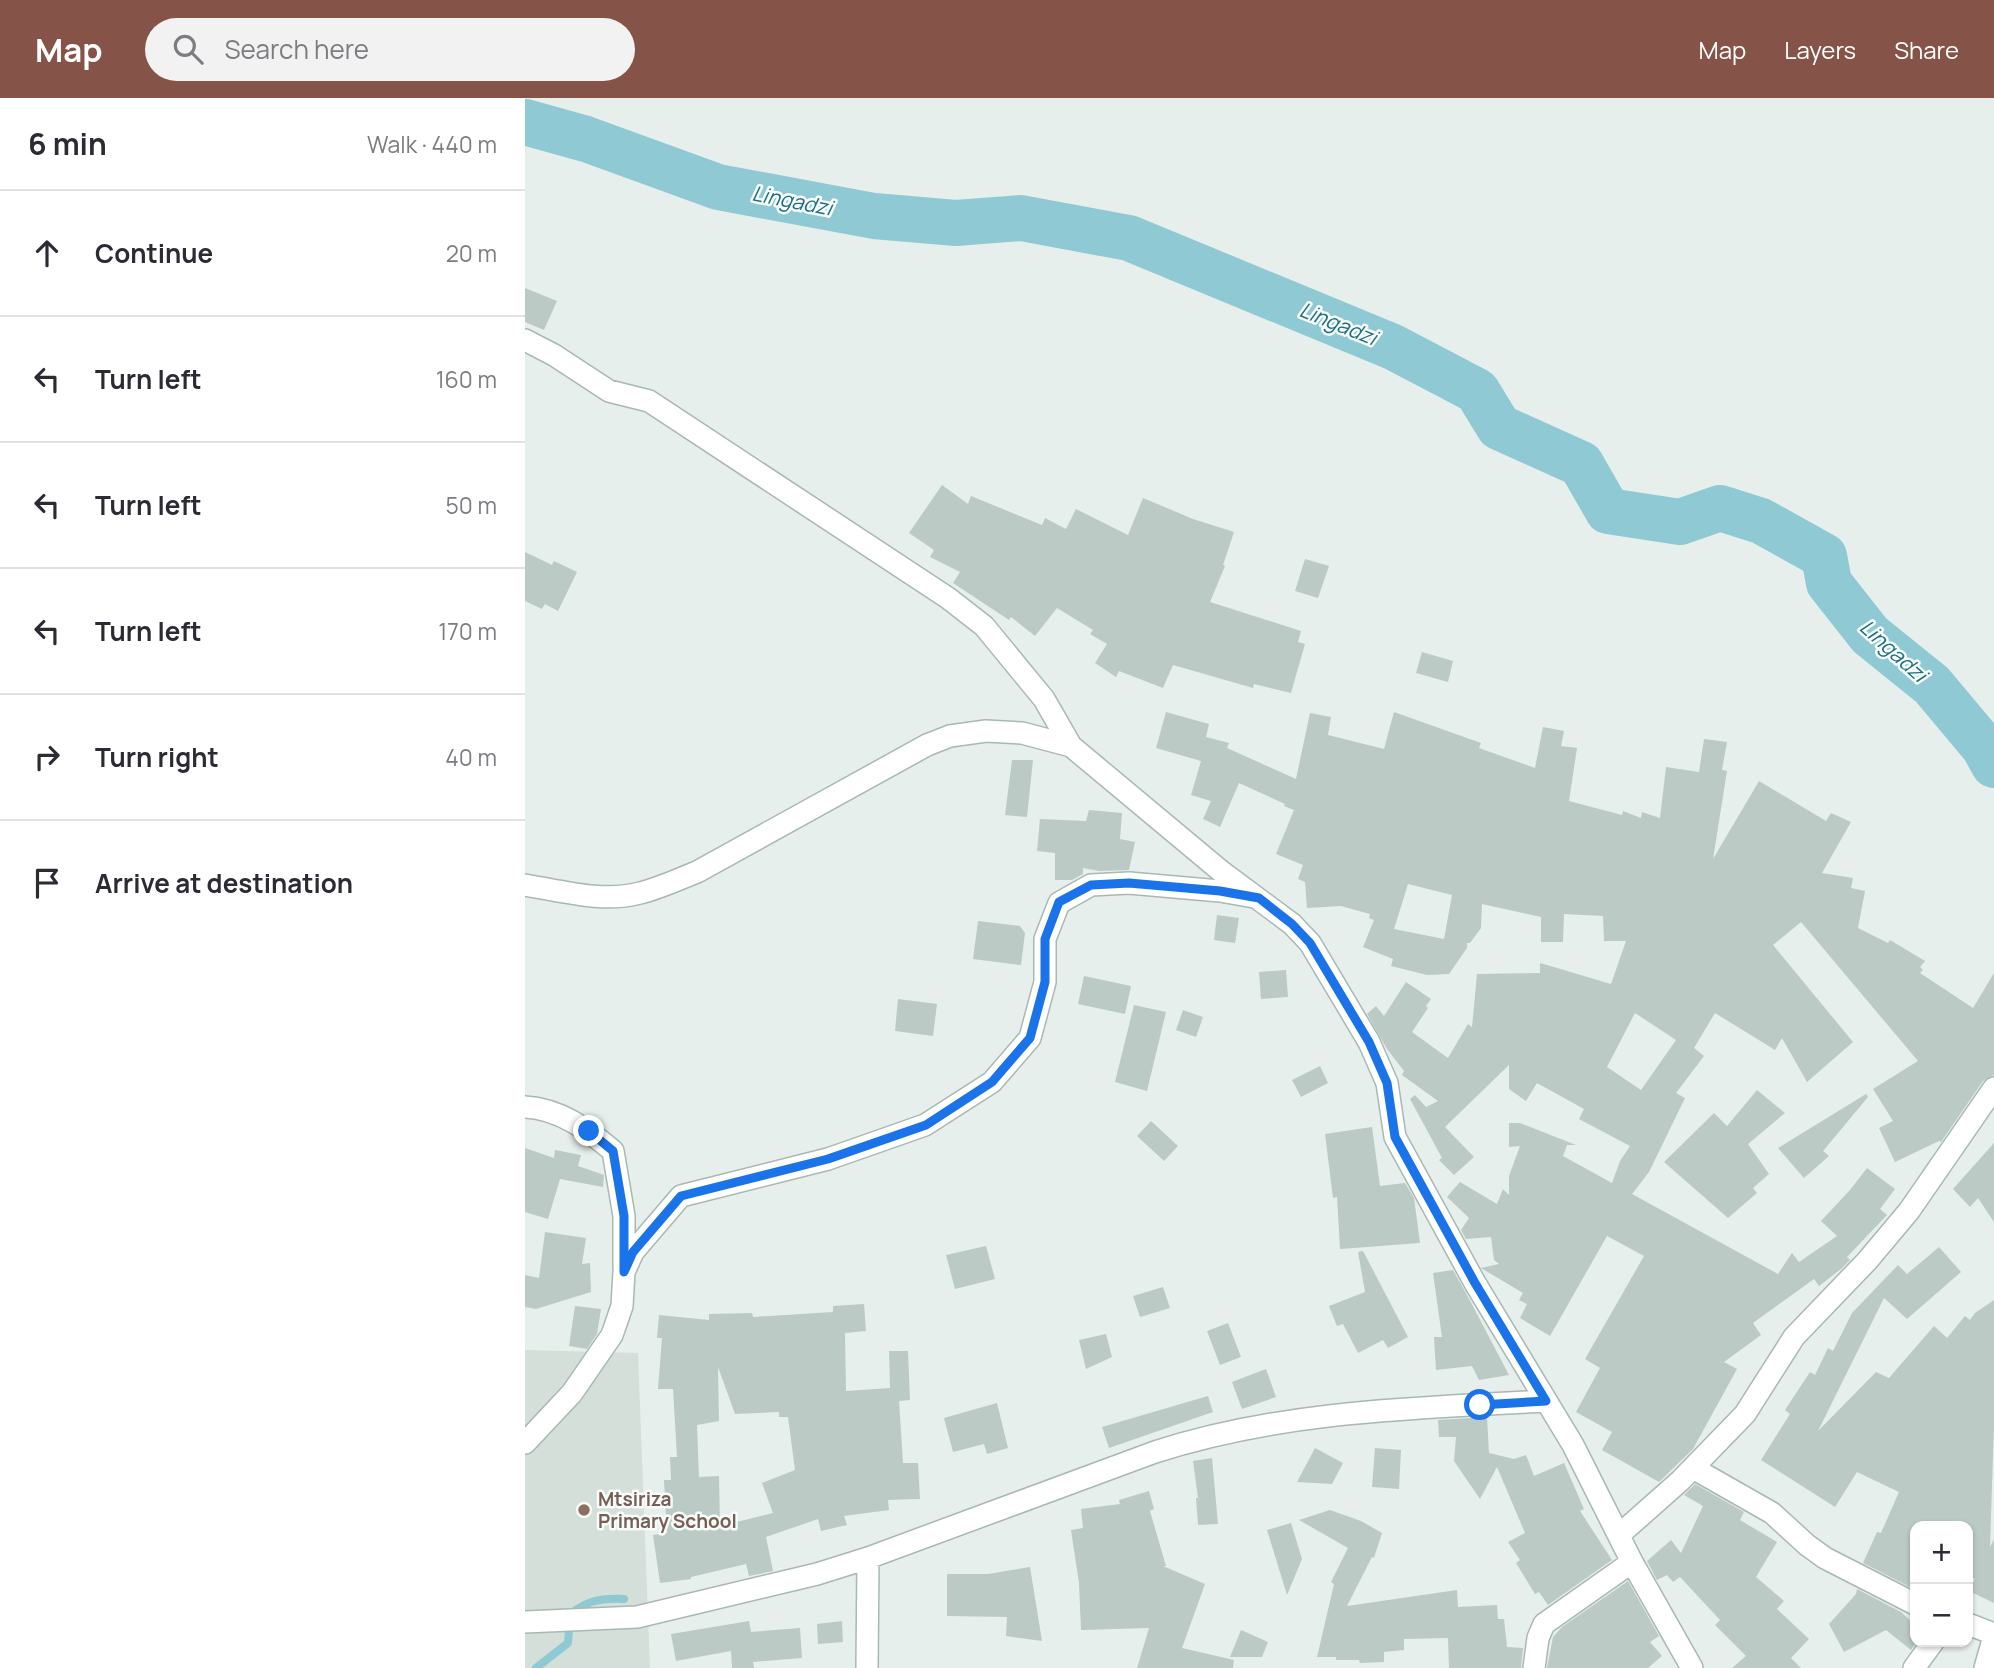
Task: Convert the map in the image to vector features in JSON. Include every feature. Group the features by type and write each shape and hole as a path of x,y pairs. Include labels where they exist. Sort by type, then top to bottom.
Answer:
{"street":[{"path":"525,340 554,355 609,391 649,401 949,598 984,626 1044,699 1071,746 1221,872 1292,924 1310,943 1369,1042 1387,1083 1395,1137 1475,1283 1573,1445 1632,1562 1692,1668"},
{"path":"525,885 606,897 639,894 662,886 697,872 927,744 950,736 986,731 1022,733 1071,746"},
{"path":"624,1272 633,1252 681,1196 828,1159 926,1125 992,1082 1030,1038 1045,982 1045,939 1059,902 1091,885 1129,883 1220,891 1259,898"},
{"path":"1619,1535 1693,1468 1745,1414 1794,1337 1867,1262 1909,1211 1994,1088"},
{"path":"525,1107 540,1108 563,1116 589,1131 613,1151 624,1216 622,1306 612,1335 572,1393 525,1443"},
{"path":"525,1622 636,1617 817,1574 1155,1452 1230,1431 1308,1418 1546,1401"},
{"path":"1693,1468 1772,1513 1825,1558 1910,1601"},
{"path":"867,1558 867,1668"},
{"path":"1534,1668 1538,1638 1544,1624 1632,1562"},
{"path":"1973,1626 1994,1635 1985,1668"},
{"path":"1914,1668 1929,1647"}],"shaded area":[{"name":"Mtsiriza Primary School","path":"525,1350 638,1353 650,1668 525,1668"}],"building":[{"path":"525,288 557,301 544,330 525,322"},
{"path":"942,485 968,504 971,496 1042,525 1045,518 1066,529 1076,509 1128,535 1143,498 1193,519 1234,532 1223,565 1225,566 1210,602 1301,631 1298,642 1305,644 1291,693 1254,684 1253,688 1173,665 1163,688 1119,671 1116,677 1095,663 1107,644 1090,634 1093,630 1057,608 1035,636 1011,617 1009,620 953,583 960,572 930,557 934,550 909,533"},
{"path":"525,552 552,565 554,561 577,572 558,611 545,604 542,609 525,601"},
{"path":"1305,559 1329,566 1318,598 1295,591"},
{"path":"1422,652 1453,661 1448,682 1416,673"},
{"path":"1166,712 1209,724 1206,737 1229,743 1227,748 1296,779 1310,713 1331,717 1328,735 1384,749 1394,712 1481,743 1479,748 1535,768 1543,727 1564,731 1561,746 1577,748 1569,801 1622,815 1623,811 1641,818 1642,812 1660,818 1666,767 1699,772 1704,739 1727,742 1722,770 1727,771 1713,859 1759,781 1826,821 1831,813 1851,822 1822,873 1853,878 1851,888 1865,891 1858,928 1888,943 1890,940 1925,961 1920,967 1923,970 1920,973 1973,1008 1994,973 1994,1075 1983,1081 1941,1142 1895,1162 1879,1128 1893,1121 1873,1089 1918,1061 1801,922 1773,945 1853,1042 1807,1082 1782,1038 1775,1050 1715,1013 1694,1048 1704,1056 1676,1093 1685,1098 1649,1172 1632,1194 1778,1274 1792,1253 1799,1262 1837,1236 1821,1221 1867,1168 1895,1189 1880,1209 1887,1215 1847,1257 1850,1260 1841,1269 1819,1286 1814,1279 1753,1323 1761,1335 1724,1362 1737,1369 1693,1449 1659,1482 1602,1450 1612,1432 1576,1412 1600,1368 1585,1359 1644,1256 1607,1236 1550,1336 1520,1318 1527,1304 1519,1300 1523,1293 1481,1268 1499,1264 1494,1260 1491,1237 1466,1239 1461,1230 1469,1218 1447,1197 1460,1182 1497,1204 1503,1189 1509,1195 1509,1176 1520,1146 1509,1147 1509,1123 1520,1123 1576,1145 1567,1145 1563,1156 1612,1183 1620,1161 1630,1146 1579,1119 1584,1109 1537,1083 1526,1101 1509,1089 1509,1065 1445,1127 1474,1157 1454,1175 1439,1160 1442,1158 1410,1099 1415,1095 1426,1107 1438,1101 1402,1075 1404,1071 1387,1049 1367,1014 1376,1006 1384,1016 1406,982 1431,999 1412,1032 1448,1058 1468,1024 1472,1027 1477,974 1540,973 1540,963 1611,984 1626,941 1604,941 1603,916 1564,914 1563,942 1541,942 1541,917 1482,904 1481,928 1470,943 1467,943 1467,948 1449,974 1427,975 1391,966 1393,959 1363,947 1374,920 1369,918 1370,914 1341,906 1307,908 1305,882 1298,879 1303,865 1276,854 1294,810 1239,783 1220,827 1203,819 1211,801 1191,795 1201,761 1156,748","holes":["1408,884 1452,895 1444,939 1394,929","1635,1013 1676,1040 1641,1090 1607,1067"]},
{"path":"1012,760 1033,760 1027,817 1005,815"},
{"path":"1089,810 1122,813 1120,839 1135,842 1129,870 1099,871 1083,868 1083,874 1072,880 1055,880 1055,853 1037,851 1040,819 1086,821"},
{"path":"1217,915 1239,918 1235,943 1214,940"},
{"path":"978,921 1020,926 1025,933 1021,965 973,959"},
{"path":"1286,970 1288,997 1261,999 1259,972"},
{"path":"1084,976 1131,986 1125,1014 1078,1004"},
{"path":"898,999 937,1004 933,1036 895,1031"},
{"path":"1134,1005 1166,1012 1147,1091 1115,1082"},
{"path":"1183,1010 1203,1017 1196,1037 1176,1030"},
{"path":"1320,1066 1328,1083 1301,1097 1292,1080"},
{"path":"1757,1090 1785,1113 1748,1144 1769,1174 1753,1188 1757,1193 1728,1218 1664,1162 1714,1113 1727,1126"},
{"path":"1866,1094 1868,1097 1823,1151 1829,1156 1804,1178 1778,1148"},
{"path":"1151,1121 1178,1146 1164,1161 1137,1136"},
{"path":"1372,1127 1380,1186 1405,1183 1414,1198 1420,1243 1340,1249 1337,1197 1333,1198 1325,1134"},
{"path":"1994,1143 1994,1222 1978,1198 1970,1207 1953,1189"},
{"path":"525,1148 554,1158 555,1150 581,1155 578,1166 604,1175 603,1187 560,1179 548,1219 525,1212"},
{"path":"545,1232 586,1238 582,1264 590,1263 591,1292 536,1309 525,1307 525,1275 539,1278"},
{"path":"986,1246 995,1279 955,1289 946,1255"},
{"path":"1939,1247 1961,1272 1907,1319 1884,1298 1818,1431 1876,1372 1889,1378 1934,1326 1947,1338 1965,1316 1970,1320 1975,1313 1994,1300 1990,1547 1994,1539 1994,1603 1973,1593 1973,1521 1910,1521 1910,1587 1863,1563 1877,1532 1881,1533 1899,1492 1857,1472 1835,1507 1761,1460 1790,1414 1785,1410 1810,1372 1815,1375 1828,1348 1833,1351 1852,1313 1898,1265 1907,1274"},
{"path":"1363,1251 1408,1337 1388,1348 1383,1340 1358,1353 1343,1324 1337,1326 1329,1306 1365,1292 1358,1252"},
{"path":"1453,1270 1509,1375 1479,1380 1472,1366 1436,1370 1434,1337 1442,1337 1433,1273"},
{"path":"1163,1287 1170,1308 1140,1317 1133,1296"},
{"path":"864,1304 866,1331 845,1333 846,1391 890,1388 889,1351 908,1351 910,1400 899,1401 903,1463 918,1463 920,1499 888,1500 889,1510 844,1516 847,1525 821,1531 818,1519 766,1537 773,1571 749,1576 746,1564 691,1579 660,1583 653,1535 667,1533 664,1480 671,1480 670,1457 677,1457 673,1389 658,1389 662,1338 657,1338 659,1315 709,1320 709,1314 752,1313 753,1317 833,1312 833,1306","holes":["718,1367 735,1414 779,1412 779,1417 788,1417 795,1470 762,1483 773,1513 720,1526 719,1476 699,1477 697,1425 719,1421"]},
{"path":"575,1306 601,1309 597,1334 587,1349 569,1346"},
{"path":"1228,1323 1241,1357 1220,1365 1207,1331"},
{"path":"1106,1334 1112,1357 1086,1369 1079,1340"},
{"path":"1266,1369 1276,1397 1242,1409 1232,1382"},
{"path":"1208,1396 1213,1412 1109,1448 1102,1427"},
{"path":"997,1403 1008,1448 987,1454 984,1444 953,1452 944,1418"},
{"path":"1487,1417 1489,1453 1514,1459 1526,1455 1534,1476 1564,1463 1584,1509 1580,1511 1612,1560 1548,1605 1539,1592 1535,1594 1516,1563 1520,1560 1508,1542 1525,1533 1497,1467 1480,1499 1454,1461 1456,1437 1439,1437 1438,1420"},
{"path":"1315,1448 1343,1463 1332,1484 1297,1482"},
{"path":"1375,1448 1401,1450 1399,1489 1372,1487"},
{"path":"1212,1458 1218,1524 1198,1525 1198,1498 1193,1461"},
{"path":"1695,1484 1744,1512 1740,1520 1777,1542 1756,1577 1784,1601 1777,1609 1809,1639 1791,1658 1801,1668 1732,1668 1746,1656 1715,1625 1720,1620 1680,1577 1673,1582 1667,1575 1657,1580 1647,1561 1671,1540 1681,1553 1703,1506 1684,1495"},
{"path":"1149,1491 1154,1509 1150,1511 1166,1566 1163,1566 1205,1584 1182,1648 1234,1660 1233,1668 1137,1668 1149,1628 1081,1630 1079,1583 1071,1530 1083,1528 1081,1509 1120,1504 1119,1500"},
{"path":"1330,1510 1361,1521 1382,1533 1374,1558 1372,1557 1347,1606 1457,1590 1458,1607 1497,1605 1498,1619 1504,1619 1507,1647 1523,1648 1521,1668 1449,1668 1448,1638 1404,1639 1404,1650 1384,1652 1384,1662 1360,1663 1359,1660 1317,1657 1334,1584 1331,1582 1348,1548 1299,1520"},
{"path":"1291,1523 1302,1559 1287,1595 1267,1530"},
{"path":"1030,1567 1042,1641 1006,1636 1007,1617 947,1616 947,1574 988,1574"},
{"path":"1628,1581 1659,1636 1650,1642 1662,1656 1648,1668 1547,1668 1553,1637 1562,1627"},
{"path":"1857,1589 1901,1612 1910,1620 1910,1647 1913,1647 1911,1650 1886,1630 1844,1652 1829,1624 1856,1594"},
{"path":"749,1621 751,1632 800,1628 802,1658 753,1662 754,1668 732,1668 731,1651 676,1661 671,1634"},
{"path":"842,1621 843,1642 818,1644 817,1624"},
{"path":"1241,1630 1268,1642 1262,1657 1230,1657"}],"waterway":[{"name":"Lingadzi","path":"525,122 586,139 718,187 874,216 956,223 1021,218 1129,238 1393,347 1477,391 1499,427 1581,464 1608,511 1680,522 1720,508 1761,521 1824,556 1829,583 1870,635 1932,685 1984,747 1994,765"},
{"path":"536,1668 568,1643 569,1630 566,1620 578,1609 599,1600 624,1599"}],"place":[{"name":"Mtsiriza Primary School","path":"584,1510"}],"route":[{"path":"589,1131 613,1151 624,1216 624,1272 633,1252 681,1196 828,1159 926,1125 992,1082 1030,1038 1045,982 1045,939 1059,902 1091,885 1129,883 1220,891 1259,898 1292,924 1310,943 1369,1042 1387,1083 1395,1137 1475,1283 1546,1401 1480,1405"}]}
